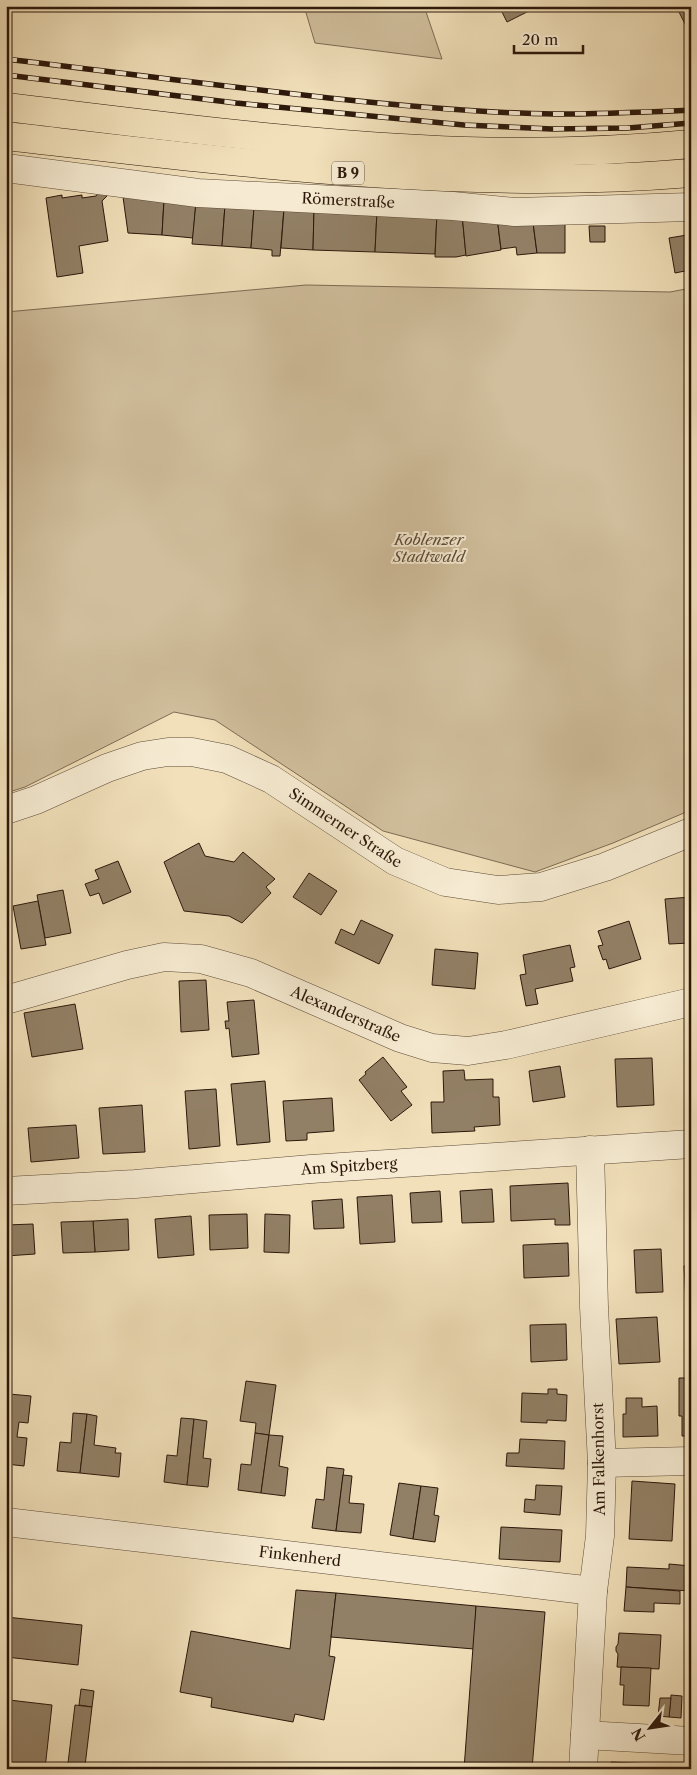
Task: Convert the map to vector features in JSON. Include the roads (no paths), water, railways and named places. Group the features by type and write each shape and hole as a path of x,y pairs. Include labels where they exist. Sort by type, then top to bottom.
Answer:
{"highway":[{"name":"B 9","path":"6,108 228,133 348,144 465,151 625,150 691,144"},
{"name":"B 9","path":"6,136 349,173 460,179 555,180 630,178 691,173"}],"street":[{"name":"Römerstraße","path":"6,168 198,193 453,206 516,212 691,207"},
{"name":"Simmerner Straße","path":"6,810 36,800 107,768 142,756 168,752 192,752 227,759 271,779 396,861 445,882 498,890 540,887 605,867 691,832"},
{"name":"Alexanderstraße","path":"6,1000 127,965 164,957 201,959 251,974 400,1038 432,1048 468,1051 506,1045 691,1002"},
{"name":"Am Spitzberg","path":"6,1192 135,1184 321,1168 691,1144"},
{"name":"Am Falkenhorst","path":"583,1769 593,1591 600,1536 602,1463 594,1307 590,1150"},
{"path":"602,1463 691,1461"},
{"name":"Finkenherd","path":"6,1522 593,1591"},
{"path":"585,1735 691,1741"}],"railway":[{"path":"6,59 357,101 442,109 555,114 691,110"},
{"path":"6,75 236,103 464,125 552,129 628,128 691,123"}],"park label":[{"name":"Koblenzer Stadtwald","path":"429,548"}]}
